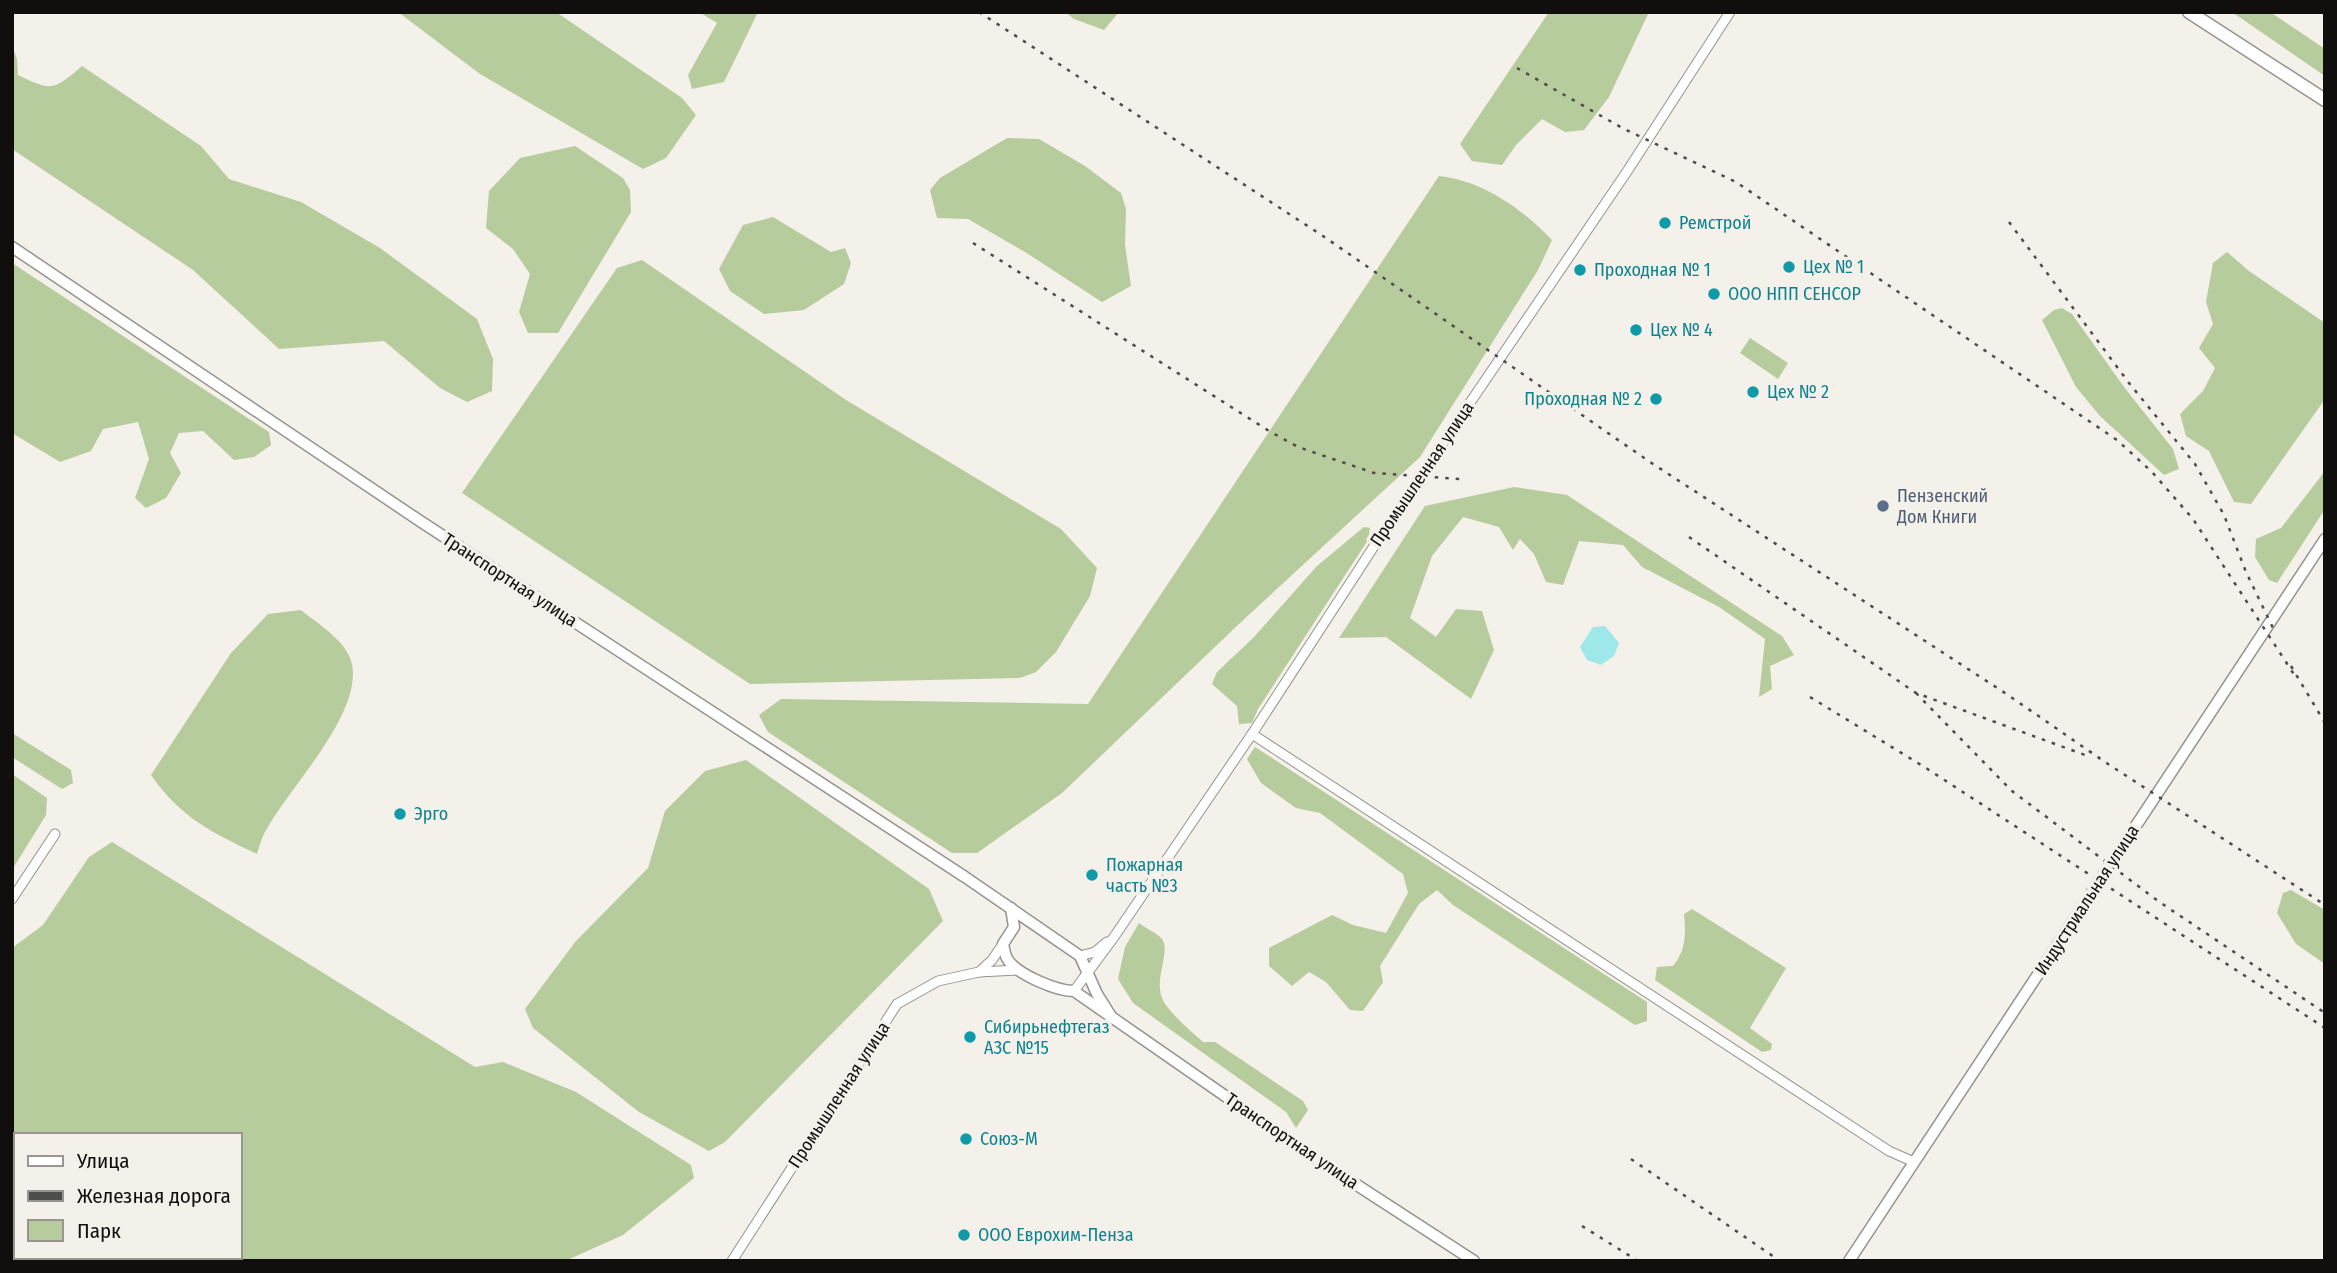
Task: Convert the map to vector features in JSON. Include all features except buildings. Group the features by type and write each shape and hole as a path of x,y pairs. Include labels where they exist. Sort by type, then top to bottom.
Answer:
{"main road":[{"path":"2189,12 2325,100"}],"street":[{"name":"Промышленная улица","path":"1074,991 1114,937 1252,734 1406,497 1628,170 1730,12"},
{"name":"Транспортная улица","path":"12,247 420,522 1011,908 1080,956"},
{"name":"Индустриальная улица","path":"1849,1261 2325,539"},
{"path":"1252,734 1889,1151 1914,1162"},
{"path":"12,899 55,834"},
{"path":"979,972 992,960 1014,927 1011,908"},
{"path":"1014,927 1032,923"},
{"path":"1112,1018 1097,994 1080,956 1095,952 1114,937"},
{"path":"1003,944 1006,958 1017,970"},
{"name":"Промышленная улица","path":"732,1261 897,1004 938,981 979,972 1017,970"},
{"name":"Транспортная улица","path":"1017,970 1063,991 1074,991 1303,1150 1475,1261"}],"green space":[{"path":"398,12 556,12 682,98 696,115 666,158 643,169 480,74"},
{"path":"699,12 758,12 724,82 692,89 688,75 717,23"},
{"path":"1065,12 1119,12 1104,30 1074,19"},
{"path":"1549,12 1649,12 1609,97 1584,130 1565,132 1542,119 1516,145 1502,165 1472,161 1460,144"},
{"path":"2232,12 2270,12 2325,49 2325,76"},
{"path":"12,46 17,59 18,75 38,84 52,86 65,80 82,66 201,146 229,179 301,202 380,248 477,319 493,359 492,391 467,402 440,388 384,341 279,349 193,270 12,149"},
{"path":"1007,138 1039,139 1085,166 1121,193 1126,209 1125,245 1131,286 1102,302 968,219 937,218 930,190 940,178"},
{"path":"575,146 623,178 630,190 631,212 558,333 528,333 519,312 530,274 513,249 486,228 489,191 520,158"},
{"path":"1439,176 1487,190 1515,207 1552,240 1538,270 1420,457 1240,623 1062,793 977,853 952,853 768,732 759,715 781,699 1088,704"},
{"path":"773,217 831,252 845,248 851,263 844,284 804,310 764,314 730,291 719,269 743,225"},
{"path":"2227,252 2249,271 2325,323 2325,399 2251,504 2234,502 2209,451 2186,436 2180,414 2203,391 2215,368 2199,348 2213,324 2206,302 2213,263"},
{"path":"642,260 846,400 1061,529 1097,568 1090,596 1056,652 1036,672 1020,678 750,684 462,493 617,268"},
{"path":"12,263 269,432 271,445 254,457 234,460 203,431 179,433 170,453 181,473 166,498 146,508 135,498 149,459 138,422 103,429 91,451 60,462 12,433"},
{"path":"2062,308 2072,314 2173,449 2179,469 2164,475 2100,416 2076,387 2042,320 2054,310"},
{"path":"1750,338 1788,363 1778,379 1740,353"},
{"path":"2325,471 2325,509 2277,583 2269,580 2255,557 2256,539 2281,528"},
{"path":"1514,487 1567,495 1782,636 1794,655 1770,666 1772,689 1759,697 1765,639 1719,607 1642,567 1623,545 1579,541 1563,585 1546,582 1534,554 1520,539 1513,550 1499,527 1463,517 1432,556 1410,618 1436,637 1456,609 1482,611 1494,650 1471,699 1386,637 1339,638 1425,506"},
{"path":"1364,527 1370,528 1368,540 1258,709 1252,723 1239,724 1237,706 1212,684 1217,672 1253,638 1317,566"},
{"path":"301,610 344,648 352,664 352,684 346,706 335,729 275,816 263,836 257,854 198,822 162,790 151,775 231,653 268,614"},
{"path":"12,733 71,770 73,783 62,789 12,757"},
{"path":"1255,747 1647,1002 1647,1021 1635,1025 1453,905 1437,890 1419,904 1380,966 1383,982 1363,1011 1350,1010 1326,982 1309,972 1292,986 1269,966 1269,948 1332,915 1353,925 1386,933 1408,893 1403,874 1320,813 1296,808 1261,783 1247,759"},
{"path":"746,760 929,889 943,921 725,1142 709,1151 639,1112 533,1028 525,1009 576,941 648,868 665,811 705,771"},
{"path":"12,774 47,798 46,815 12,870"},
{"path":"112,842 475,1067 503,1062 576,1092 691,1165 694,1178 623,1235 565,1261 195,1260 242,1259 242,1133 14,1133 14,1140 12,1139 12,948 43,925 89,857"},
{"path":"2291,890 2325,910 2325,964 2296,944 2277,913 2283,893"},
{"path":"1692,909 1786,968 1750,1028 1772,1044 1771,1050 1762,1052 1655,980 1657,967 1673,966 1677,960 1685,935 1684,914"},
{"path":"1139,923 1160,937 1164,944 1160,990 1169,1009 1203,1042 1215,1042 1303,1101 1308,1110 1296,1128 1286,1112 1133,1003 1118,979 1125,947"},
{"path":"12,1167 14,1259 158,1261 12,1261"}],"water":[{"path":"1605,626 1619,643 1614,656 1601,665 1587,660 1580,647 1593,627"}],"railway":[{"path":"979,12 1323,236 1650,462 2325,905"},
{"path":"1517,68 1624,129 1736,182 2117,440 2152,472 2193,519 2295,676"},
{"path":"2009,222 2129,383 2195,464 2224,515 2246,572 2273,628"},
{"path":"973,243 1298,447 1374,473 1460,479"},
{"path":"1689,537 1916,693 2085,755"},
{"path":"2291,666 2325,723"},
{"path":"1916,693 2012,791 2158,901 2325,1013"},
{"path":"1810,697 1926,768 2325,1028"},
{"path":"1631,1159 1780,1261"},
{"path":"1582,1226 1638,1261"}],"place":[{"name":"Ремстрой","path":"1665,223"},
{"name":"Цех № 1","path":"1789,267"},
{"name":"Проходная № 1","path":"1580,270"},
{"name":"ООО НПП СЕНСОР","path":"1714,294"},
{"name":"Цех № 4","path":"1636,330"},
{"name":"Цех № 2","path":"1753,392"},
{"name":"Проходная № 2","path":"1656,399"},
{"name":"Пензенский Дом Книги","path":"1883,506"},
{"name":"Эрго","path":"400,814"},
{"name":"Пожарная часть №3","path":"1092,875"},
{"name":"Сибирьнефтегаз АЗС №15","path":"970,1037"},
{"name":"Союз-М","path":"966,1139"},
{"name":"ООО Еврохим-Пенза","path":"964,1235"}]}
